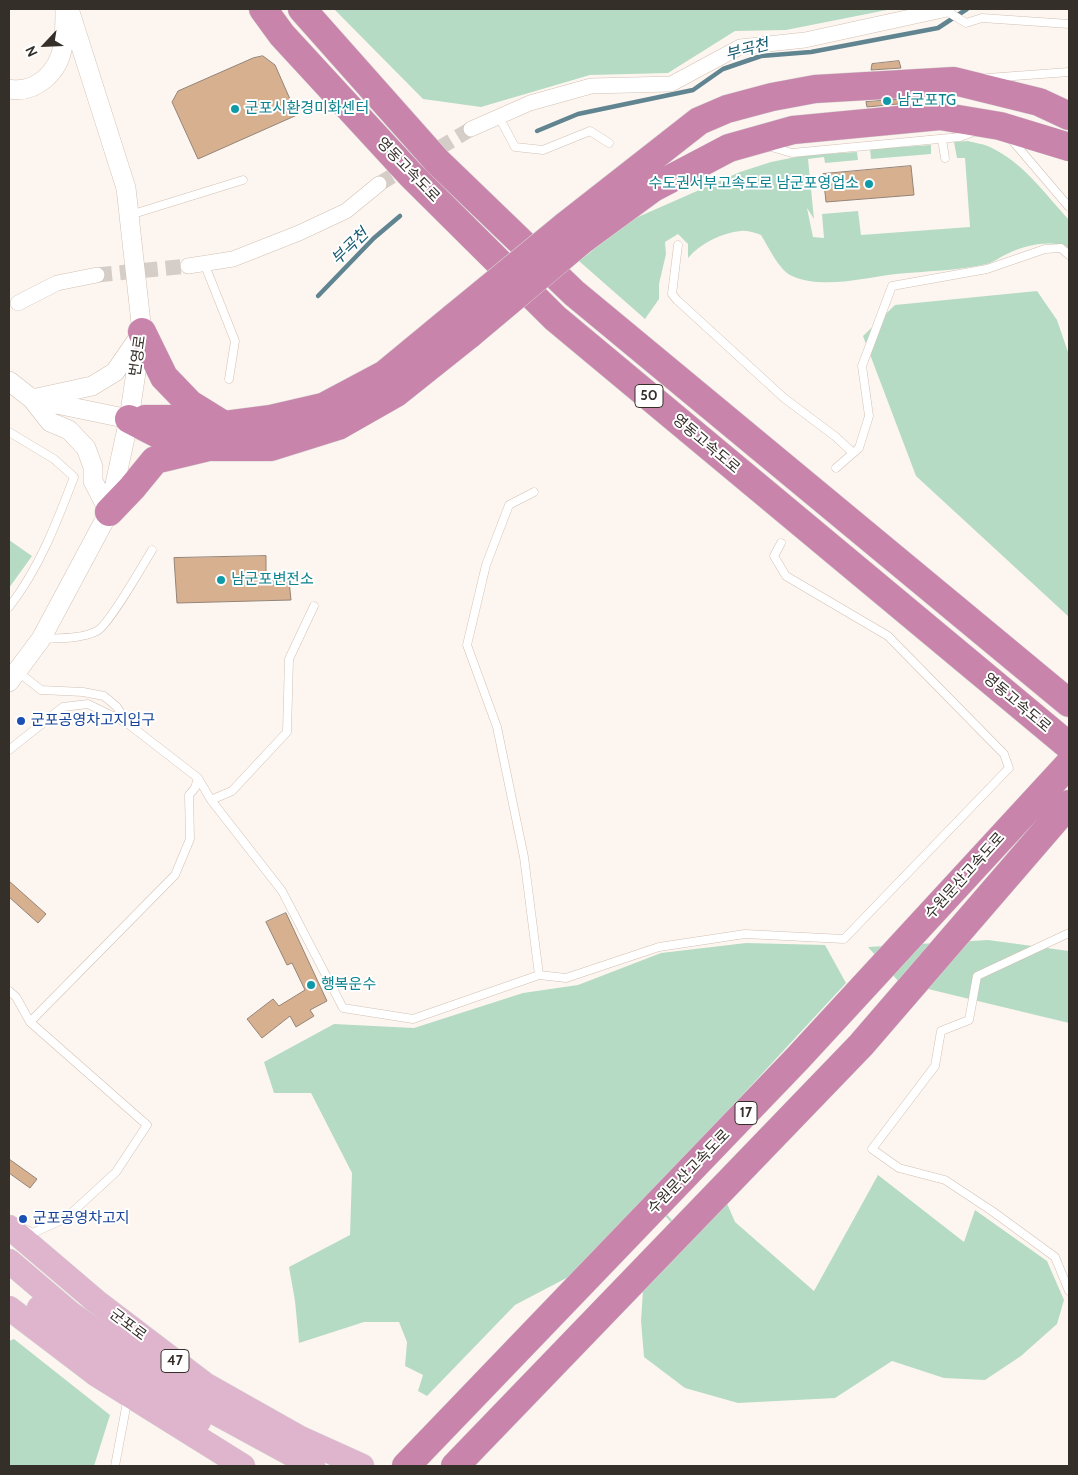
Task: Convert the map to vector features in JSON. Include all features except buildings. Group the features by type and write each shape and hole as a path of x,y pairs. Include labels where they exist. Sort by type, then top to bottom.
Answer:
{"highway":[{"name":"영동고속도로","path":"263,9 282,35 411,175 555,318 1069,746"},
{"name":"영동고속도로","path":"302,9 437,161 574,293 1069,703"},
{"path":"129,419 162,436 217,436 271,447 338,426 396,393 462,326 574,233 699,121 727,109 772,97 815,89 954,80 1039,102 1069,116"},
{"path":"574,233 729,148 793,130 940,116 996,125 1069,147"},
{"path":"142,332 164,377 217,436"},
{"path":"109,512 155,460 217,436"},
{"name":"수원문산고속도로","path":"406,1466 798,1058 1062,772"},
{"name":"수원문산고속도로","path":"459,1462 861,1045 1069,804"},
{"path":"1025,854 1069,816"}],"main road":[{"name":"군포로","path":"9,1227 97,1302 206,1385 300,1438 362,1466"},
{"name":"군포로","path":"9,1261 70,1313 201,1405 313,1466"},
{"name":"47","path":"9,1282 75,1338 168,1402 279,1466"},
{"path":"9,1308 96,1375 243,1466"}],"street":[{"path":"9,89 22,91 40,84 52,74 63,47 67,9"},
{"name":"번영로","path":"13,677 41,639 109,512 129,419 142,332 126,188 67,9"},
{"path":"471,129 530,103 591,86 671,84 740,47 805,40 946,9"},
{"path":"188,266 234,259 299,233 346,211 379,184"},
{"path":"18,303 57,283 97,275"},
{"path":"32,399 92,386 108,377 115,372 142,332"},
{"path":"9,381 32,399 50,422 69,430 86,448 93,467 93,480 109,512"},
{"path":"32,399 129,419"}],"lane":[{"path":"946,9 966,23 982,18 1069,24"},
{"path":"954,80 1069,72"},
{"path":"499,117 515,147 543,150 590,131 609,143"},
{"path":"753,141 792,153 960,137 996,125 1069,207"},
{"path":"942,139 945,158"},
{"path":"128,216 243,180"},
{"path":"678,245 672,294 677,300 784,398 836,437 852,453"},
{"path":"836,468 859,448 869,416 862,366 892,286 988,269 1045,249 1060,248 1069,255"},
{"path":"204,263 235,340 229,379"},
{"path":"9,432 54,459 74,477 93,480"},
{"path":"9,607 25,587 52,533 74,477"},
{"path":"534,492 509,505 486,565 467,645 497,727 524,857 539,975"},
{"path":"9,750 63,707 88,704 127,723 198,778 211,800 282,891 342,1008 412,1019 539,975 566,978 659,946 745,934 844,939 1008,768 1004,754 888,636 786,576 774,556 780,543"},
{"path":"41,639 84,636 99,631 118,606 152,550"},
{"path":"211,800 232,791 287,732 289,660 314,606"},
{"path":"13,677 41,690 83,692 104,696 118,707 127,723"},
{"path":"30,1022 175,875 190,839 189,795 198,778"},
{"path":"1069,934 977,976 969,1020 941,1031 936,1066 872,1149 899,1168 945,1180 992,1210 1055,1257 1069,1291"},
{"path":"9,991 16,997 30,1022 147,1125 116,1172 66,1218 33,1233 9,1223"},
{"path":"115,1466 128,1395"}],"green space":[{"path":"334,9 892,9 786,30 735,31 668,73 590,75 481,107 423,99"},
{"path":"968,141 988,146 1024,170 1069,220 1069,250 1055,244 1037,244 1018,249 990,263 976,266 896,274 842,282 815,282 790,275 786,272 777,262 761,235 741,231 719,236 705,243 688,258 688,244 678,234 665,242 666,254 659,284 659,299 645,319 579,261 592,251 597,243 638,217 740,172 771,162 806,155 857,152 858,160 825,163 824,157 808,159 814,219 807,208 813,237 824,238 822,214 858,211 861,235 970,227 965,158 957,158 954,142"},
{"path":"931,145 931,154 871,159 870,149"},
{"path":"1037,291 1057,320 1069,355 1069,617 916,476 863,336 895,305"},
{"path":"9,540 32,556 9,588"},
{"path":"988,940 1069,951 1069,1023 899,982 868,947"},
{"path":"746,943 825,945 846,983 649,1196 690,1239 726,1201 735,1222 814,1291 878,1175 964,1242 975,1210 1047,1261 1064,1300 1057,1324 1021,1356 985,1380 944,1378 892,1361 835,1398 738,1403 685,1388 644,1357 641,1321 643,1290 689,1242 649,1198 576,1273 515,1305 427,1396 418,1391 423,1375 405,1366 407,1342 399,1322 364,1322 299,1343 295,1301 289,1267 350,1235 352,1173 311,1093 274,1093 264,1062 334,1024 414,1028 523,993 578,985 661,953"},
{"path":"14,1339 110,1415 94,1466 9,1466 9,1341"}],"waterway":[{"name":"부곡천","path":"537,131 578,114 693,90 723,69 761,56 811,52 938,28 967,9"},
{"name":"부곡천","path":"318,296 374,238 400,216"}],"tunnel":[{"path":"379,184 471,129"},
{"path":"97,275 188,266"}],"place":[{"name":"남군포TG","path":"887,101"},
{"name":"군포시환경미화센터","path":"235,109"},
{"name":"수도권서부고속도로 남군포영업소","path":"869,184"},
{"name":"남군포변전소","path":"221,580"},
{"name":"군포공영차고지입구","path":"21,721"},
{"name":"행복운수","path":"311,985"},
{"name":"군포공영차고지","path":"23,1219"}]}
